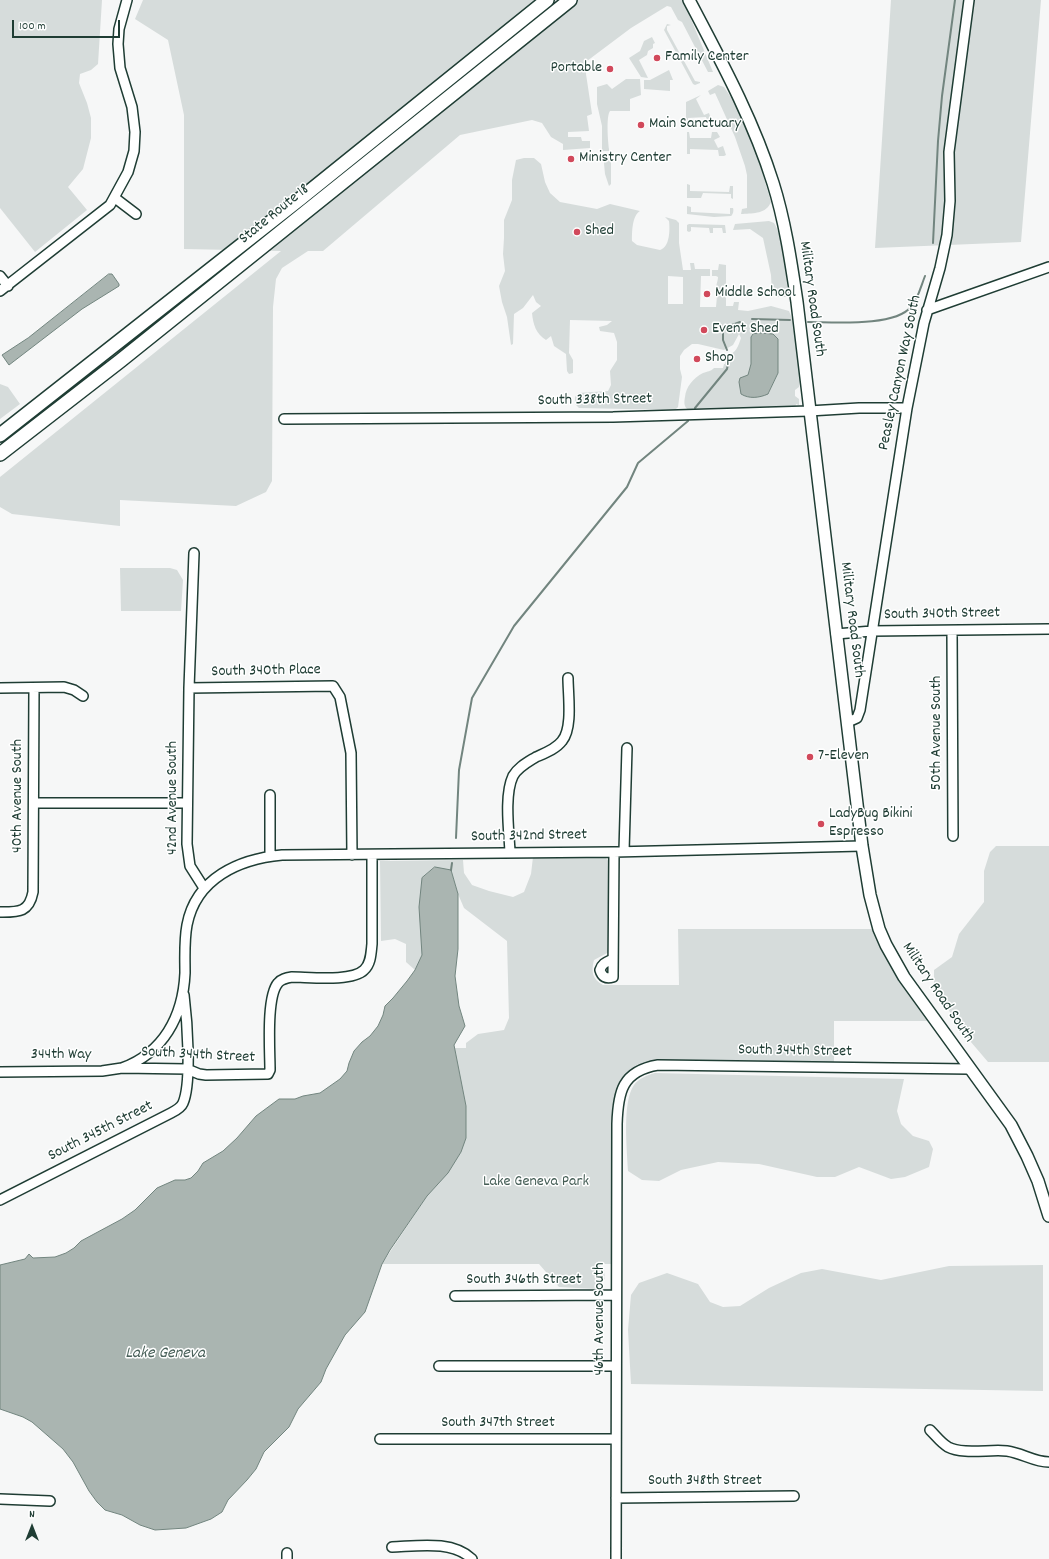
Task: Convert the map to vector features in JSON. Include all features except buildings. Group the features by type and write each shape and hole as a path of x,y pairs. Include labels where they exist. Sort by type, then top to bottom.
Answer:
{"highway":[{"name":"State Route 18","path":"0,435 300,199 547,0"},
{"name":"State Route 18","path":"0,454 120,361 570,0"}],"main road":[{"name":"Military Road South","path":"689,0 737,93 760,146 773,183 784,224 792,265 862,846 871,901 879,929 904,977 969,1069 1011,1125 1027,1156 1049,1214"}],"street":[{"path":"0,276 4,288 100,214 115,198 130,168 135,145 133,113 122,75 118,52 119,29 127,0"},
{"name":"Peasley Canyon Way South","path":"848,722 857,718 859,714 907,408 927,310 943,258 947,235 950,201 949,152 969,0"},
{"path":"115,198 136,214"},
{"path":"927,310 1049,267"},
{"name":"South 338th Street","path":"284,419 612,416 809,411 859,408 907,408"},
{"name":"42nd Avenue South","path":"194,553 189,688 187,844 188,860 192,871 204,888"},
{"name":"South 340th Street","path":"836,634 872,631 1049,629"},
{"name":"50th Avenue South","path":"952,631 953,836"},
{"path":"510,852 510,787 514,776 520,767 556,747 566,734 568,714 568,678"},
{"name":"South 340th Place","path":"189,688 333,686 339,695 351,753 352,855"},
{"path":"0,688 68,688 74,690 82,696"},
{"name":"40th Avenue South","path":"0,912 24,910 29,904 32,895 34,879 34,688"},
{"path":"624,851 627,748"},
{"path":"270,795 270,856"},
{"path":"34,803 187,803"},
{"name":"South 342nd Street","path":"204,888 234,866 252,859 270,856 510,852 614,852 862,846"},
{"path":"613,959 614,852"},
{"name":"South 344th Street","path":"122,1068 187,1069 198,1074 206,1075 268,1074 270,1070 271,1003 278,982 292,977 351,976 362,973 366,969 370,959 371,950 372,855"},
{"path":"187,1069 187,1031 183,990 187,924 194,905 204,888"},
{"path":"122,1068 150,1052 168,1034 183,990"},
{"name":"South 344th Street","path":"626,1081 632,1074 641,1069 658,1065 969,1069"},
{"name":"344th Way","path":"0,1072 102,1070 122,1068"},
{"name":"South 345th Street","path":"0,1200 177,1110 183,1103 186,1089 187,1069"},
{"name":"46th Avenue South","path":"616,1559 617,1114 622,1091 626,1081"},
{"name":"South 346th Street","path":"455,1296 616,1295"},
{"path":"439,1366 616,1366"},
{"path":"930,1430 944,1444 956,1450 1007,1451 1021,1454 1032,1460 1049,1462"},
{"name":"South 347th Street","path":"380,1439 616,1439"},
{"name":"South 348th Street","path":"616,1498 794,1496"},
{"path":"0,1499 50,1501"},
{"path":"392,1547 446,1547 464,1553 472,1559"}],"green space":[{"path":"0,0 102,0 98,64 91,70 80,74 79,83 91,118 91,138 83,169 68,187 87,210 35,252 0,208"},
{"path":"143,0 683,0 713,72 708,72 682,22 678,20 671,7 667,6 631,28 587,61 586,74 592,114 587,116 589,131 568,132 568,137 581,137 582,141 590,141 590,148 563,150 563,144 551,137 542,123 532,120 460,135 323,251 308,251 282,268 276,279 273,307 272,481 266,492 236,506 120,500 120,526 12,514 0,507 0,477 281,251 184,249 184,115 168,40 135,19"},
{"path":"891,0 1041,0 1021,242 875,248"},
{"path":"667,24 671,25 667,26 667,30 695,81 700,83 695,85 693,84 664,30"},
{"path":"652,37 655,43 653,44 653,48 648,51 647,55 639,60 648,78 641,77 629,58 640,51 644,41"},
{"path":"669,70 673,80 670,80 670,91 644,89 644,80 650,80"},
{"path":"626,79 640,79 641,95 630,99 630,111 610,111 608,123 609,151 602,151 602,126 597,104 597,87 607,84 612,89"},
{"path":"718,85 724,87 734,100 757,155 771,202 763,211 741,214 742,209 747,208 747,175 735,137 715,93 710,95 708,91"},
{"path":"701,95 696,99 704,115 709,113 712,122 707,123 706,117 688,118 688,124 686,124 686,102"},
{"path":"687,132 689,132 690,138 711,138 712,132 717,132 720,137 714,140 718,148 723,146 726,155 719,156 718,150 690,149 690,154 687,154"},
{"path":"603,153 611,153 611,184 609,186 605,174"},
{"path":"534,158 541,164 545,182 550,193 560,202 597,209 610,204 640,211 635,217 632,229 632,241 637,245 660,250 668,242 669,221 665,217 676,220 679,223 679,243 683,270 691,270 690,263 694,263 695,269 710,269 710,276 701,276 700,307 716,307 717,296 726,294 726,306 733,306 734,302 739,302 738,310 748,311 771,306 789,311 795,328 799,348 801,369 799,387 795,390 795,396 799,399 799,405 796,404 795,408 687,409 684,402 687,390 691,383 696,377 703,373 714,368 723,368 726,355 734,352 738,347 741,338 739,334 733,345 724,350 692,344 684,350 680,356 680,369 682,377 678,407 675,410 579,408 575,404 575,397 578,393 608,391 611,385 610,371 617,360 617,342 614,333 600,331 599,327 607,325 612,321 570,320 569,353 573,360 573,373 569,374 567,371 566,354 554,346 551,336 546,340 540,335 536,328 532,313 541,306 536,302 533,295 523,308 514,314 513,344 511,345 507,317 499,286 505,271 503,254 504,220 512,200 512,180 516,160","holes":["668,276 683,277 683,304 668,304","760,333 778,373 769,393 740,389 741,378 748,375 751,364 751,337 753,334"]},
{"path":"687,184 690,185 690,191 729,192 730,186 733,186 733,199 731,198 731,194 703,193 701,198 687,198"},
{"path":"687,206 691,207 691,212 730,214 730,208 733,208 733,211 731,216 714,217 687,214"},
{"path":"769,221 774,223 780,238 787,280 788,297 777,297 772,294 771,275 763,238 750,229 733,230 735,224"},
{"path":"687,225 725,225 726,233 723,233 722,228 713,228 713,233 710,233 709,228 691,227 691,231 689,232 687,231"},
{"path":"719,264 726,265 726,292 718,292 716,287 718,277 712,276 712,270 718,270"},
{"path":"0,384 8,387 20,404 0,419"},
{"path":"120,568 170,568 177,570 183,580 181,611 121,611"},
{"path":"996,846 1049,846 1049,1062 988,1062 959,1028 934,984 934,970 952,957 959,934 984,902 984,871 990,852"},
{"name":"Lake Geneva Park","path":"599,854 606,858 611,864 611,951 594,960 593,968 593,975 599,983 603,985 679,985 678,929 879,929 934,1021 834,1021 834,1068 649,1066 622,1091 617,1264 597,1264 604,1269 605,1279 597,1289 559,1287 539,1264 382,1264 427,1196 448,1172 461,1152 466,1106 454,1048 466,1048 466,1043 478,1034 504,1030 509,1018 507,941 464,908 451,870 422,946 422,955 415,970 406,962 406,944 395,939 381,941 380,861 463,860 464,873 472,885 513,897 524,892 531,874 533,857"},
{"path":"655,1073 904,1079 897,1111 901,1124 913,1136 929,1141 933,1149 929,1167 905,1177 891,1179 859,1167 835,1177 817,1177 759,1164 718,1162 681,1170 659,1181 642,1180 628,1171 626,1126 628,1103 630,1093 638,1080"},
{"path":"1043,1265 1043,1391 631,1384 628,1330 631,1295 639,1283 667,1273 698,1284 710,1302 723,1307 740,1306 769,1288 801,1273 822,1269 881,1280 949,1266"}],"water":[{"path":"109,274 112,274 119,286 82,309 9,365 2,355 28,338"},
{"path":"753,334 773,334 778,339 778,373 768,394 758,397 744,396 741,394 739,382 740,378 748,375 751,364 751,337"},
{"name":"Lake Geneva","path":"435,867 451,870 458,894 458,949 455,976 459,1006 465,1026 454,1045 466,1106 466,1138 461,1152 448,1173 427,1196 390,1250 382,1264 365,1312 345,1335 326,1369 321,1382 298,1409 289,1427 264,1452 256,1469 228,1500 222,1512 211,1519 186,1528 155,1530 140,1525 122,1515 105,1510 89,1491 73,1462 63,1449 32,1422 23,1417 0,1409 0,1265 25,1259 29,1254 33,1258 55,1257 66,1253 81,1241 122,1219 135,1210 157,1188 175,1180 185,1180 191,1178 203,1163 223,1151 237,1138 256,1116 279,1099 295,1099 320,1093 340,1079 347,1071 354,1051 378,1026 385,1006 415,970 422,955 419,907 422,878"}],"waterway":[{"path":"933,243 938,141 942,96 955,0"},
{"path":"808,322 848,323 878,321 891,318 903,313 911,307 925,276"},
{"path":"752,319 790,320"},
{"path":"727,350 723,340 723,331 740,322"},
{"path":"695,408 727,369 729,359"},
{"path":"456,838 459,770 472,698 514,626 627,487 638,463 688,421"},
{"path":"451,870 452,863"}],"place":[{"name":"Family Center","path":"657,58"},
{"name":"Portable","path":"610,69"},
{"name":"Main Sanctuary","path":"641,125"},
{"name":"Ministry Center","path":"571,159"},
{"name":"Shed","path":"577,232"},
{"name":"Middle School","path":"707,294"},
{"name":"Event Shed","path":"704,330"},
{"name":"Shop","path":"697,359"},
{"name":"7-Eleven","path":"810,757"},
{"name":"LadyBug Bikini Espresso","path":"821,824"}]}
